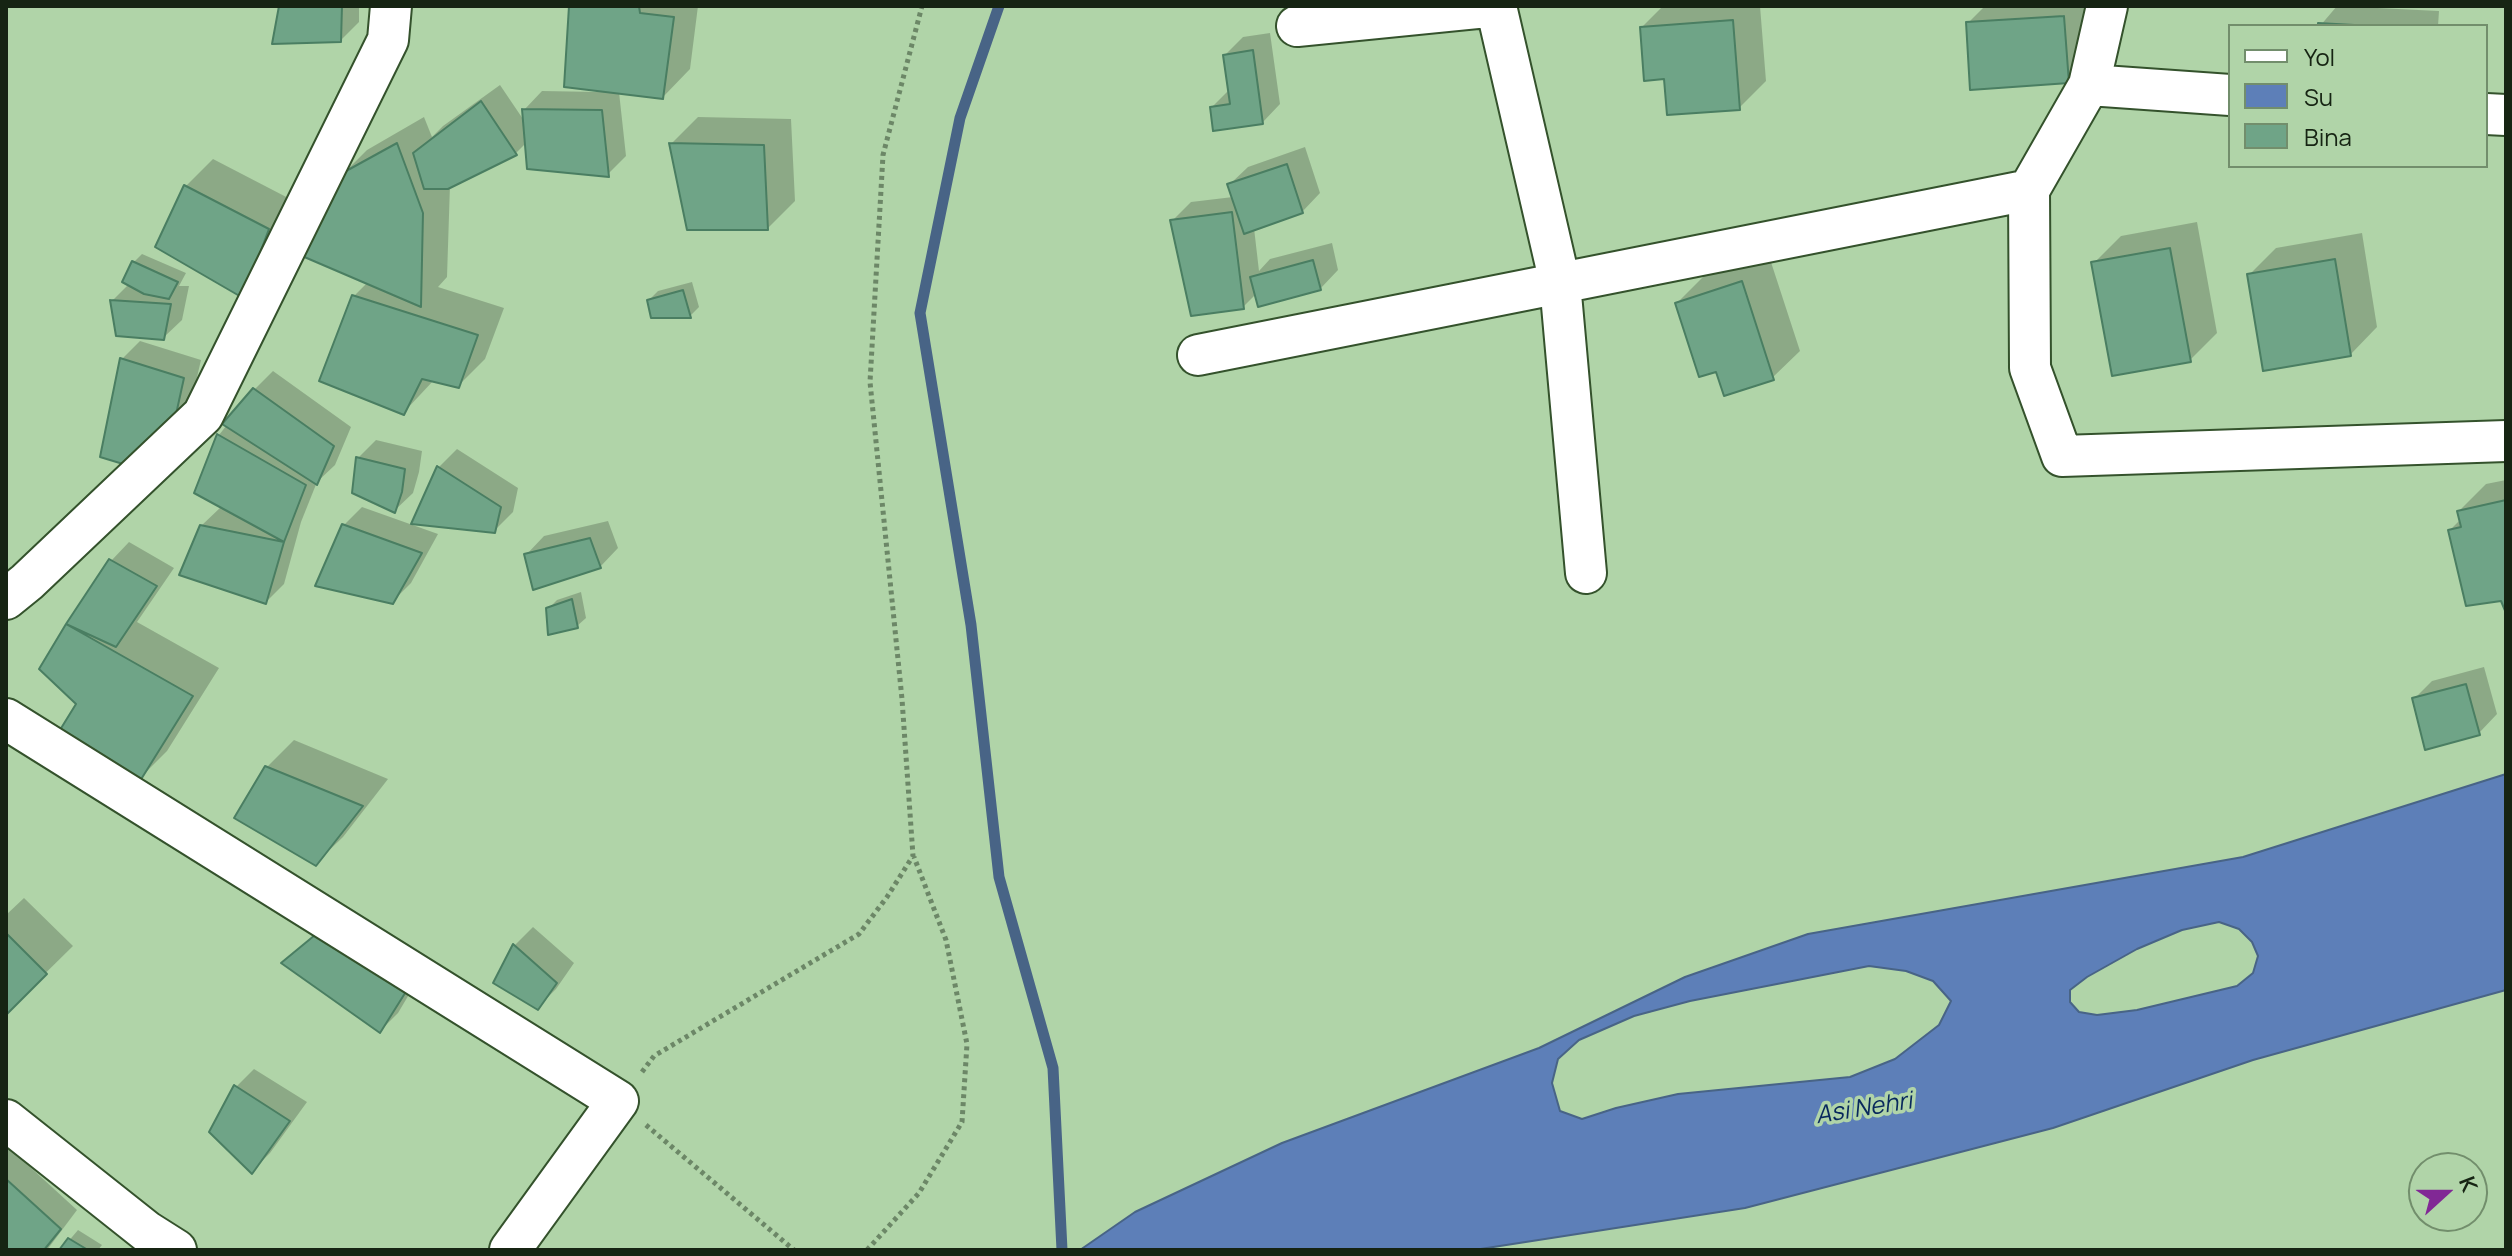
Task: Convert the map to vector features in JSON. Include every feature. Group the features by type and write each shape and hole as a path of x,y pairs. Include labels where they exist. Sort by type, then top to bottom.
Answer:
{"street":[{"path":"6,599 203,415 388,40 391,6"},
{"path":"1297,26 1496,6 1560,283 1586,573"},
{"path":"2107,6 2089,85 2029,190 2030,368 2062,456 2506,441"},
{"path":"2089,85 2228,95"},
{"path":"1198,355 2029,190"},
{"path":"6,719 618,1101 510,1250"},
{"path":"6,1120 146,1231 176,1250"}],"path":[{"path":"867,1250 919,1193 962,1122 967,1044 946,940 913,856 902,699 870,382 883,155 922,6"},
{"path":"794,1250 618,1101 654,1056 859,934 913,856"}],"water":[{"name":"Asi Nehri","path":"2506,774 2506,990 2253,1060 2053,1128 1745,1208 1474,1250 1080,1250 1135,1212 1282,1143 1539,1048 1685,977 1808,934 2243,857","holes":["2219,922 2239,929 2252,942 2258,956 2253,973 2237,986 2137,1010 2097,1015 2079,1012 2070,1002 2070,990 2137,949 2182,930","1869,966 1906,971 1933,981 1951,1001 1939,1025 1895,1059 1850,1077 1678,1094 1582,1119 1560,1111 1552,1083 1558,1059 1579,1040 1634,1016 1690,1001"]}],"building":[{"path":"279,6 342,6 341,42 272,44"},
{"path":"569,6 639,6 640,13 674,17 663,99 564,87"},
{"path":"2064,16 2069,83 1970,90 1966,22"},
{"path":"1733,20 1740,110 1667,115 1664,79 1644,81 1640,27"},
{"path":"1253,50 1263,124 1213,131 1210,107 1230,104 1223,55"},
{"path":"481,101 517,155 448,189 424,189 413,153"},
{"path":"522,109 602,110 609,177 527,169"},
{"path":"397,143 423,213 421,307 302,256 337,176"},
{"path":"669,143 764,145 768,230 687,230"},
{"path":"1287,164 1303,213 1244,234 1227,184"},
{"path":"184,185 269,229 243,298 155,247"},
{"path":"1232,212 1244,309 1191,316 1170,220"},
{"path":"2170,248 2191,362 2112,376 2091,262"},
{"path":"2335,259 2351,356 2263,371 2247,274"},
{"path":"1313,260 1321,290 1258,307 1250,277"},
{"path":"132,261 178,282 169,299 144,294 122,282"},
{"path":"1742,281 1774,380 1724,396 1716,372 1699,377 1675,303"},
{"path":"683,290 691,318 651,318 647,300"},
{"path":"352,295 478,335 459,388 422,379 404,415 319,381"},
{"path":"110,300 171,304 164,340 116,336"},
{"path":"120,358 184,378 173,428 133,467 100,457"},
{"path":"253,388 334,446 317,485 222,424"},
{"path":"217,434 306,485 284,542 194,493"},
{"path":"356,457 405,469 395,513 352,493"},
{"path":"437,466 501,507 495,533 411,524"},
{"path":"2506,500 2506,613 2501,601 2466,606 2448,530 2461,527 2457,511"},
{"path":"342,524 422,553 393,604 315,586"},
{"path":"200,525 284,542 266,604 179,575"},
{"path":"590,538 601,568 533,590 524,554"},
{"path":"109,559 157,586 116,647 66,624"},
{"path":"572,599 578,628 548,635 546,608"},
{"path":"66,624 193,696 140,781 55,738 76,704 39,669"},
{"path":"2466,684 2480,735 2425,750 2412,698"},
{"path":"265,766 363,806 316,866 234,818"},
{"path":"6,933 47,974 6,1015"},
{"path":"315,935 407,990 380,1033 281,963"},
{"path":"513,944 557,983 538,1010 493,983"},
{"path":"234,1085 290,1121 252,1174 209,1132"},
{"path":"6,1179 61,1229 44,1250 6,1250"},
{"path":"68,1238 88,1250 59,1250"}],"waterway":[{"path":"999,6 960,118 920,313 971,625 999,877 1053,1068 1062,1250"}]}
